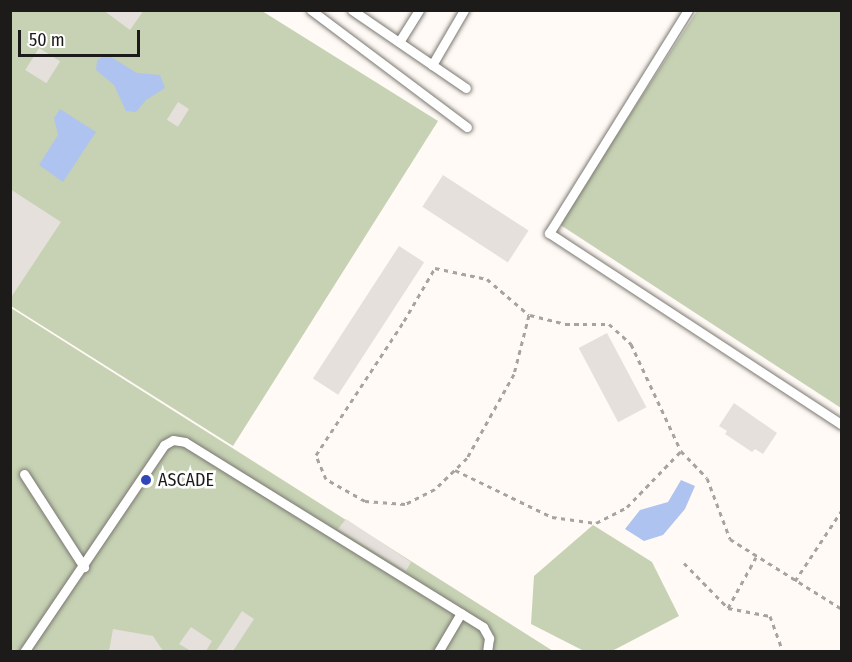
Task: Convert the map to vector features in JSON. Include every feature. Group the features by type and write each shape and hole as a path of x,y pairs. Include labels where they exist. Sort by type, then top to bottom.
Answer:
{"lane":[{"path":"311,10 321,13 467,127"},
{"path":"352,10 367,15 399,42 466,88"},
{"path":"399,42 419,10"},
{"path":"432,65 464,10"},
{"path":"688,10 549,233 842,425"},
{"path":"24,651 84,567 164,445 173,440 185,442 483,627 489,638 487,651"},
{"path":"24,474 84,567"},
{"path":"438,651 461,613"}],"path":[{"path":"529,315 514,374 467,458 435,489 405,504 365,501 326,479 316,455 404,321 435,268 487,279 529,315 565,324 609,324 631,344 681,451 707,478 730,539 842,609"},
{"path":"455,470 552,517 596,523 627,507 681,451"},
{"path":"795,581 842,510"},
{"path":"728,608 756,556"},
{"path":"684,563 728,608 770,616 783,651"}],"green space":[{"path":"10,11 262,11 438,121 233,446 11,306"},
{"path":"697,11 841,11 841,408 559,224"},
{"name":"ASCADE","path":"11,308 553,651 11,651"},
{"path":"593,525 652,562 679,616 612,651 584,651 531,624 534,576"}],"water":[{"path":"102,57 111,57 137,73 160,75 165,88 146,100 136,112 126,111 114,85 96,70 97,61"},
{"path":"60,109 96,132 63,182 39,165 58,135 54,118"},
{"path":"681,480 695,486 685,509 663,535 644,541 625,529 640,510 668,502"}],"building":[{"path":"103,10 144,10 130,30"},
{"path":"39,48 60,61 46,83 25,70"},
{"path":"178,102 189,109 178,127 167,120"},
{"path":"443,175 529,231 508,262 422,207"},
{"path":"10,189 61,222 10,299"},
{"path":"399,246 424,262 338,395 313,379"},
{"path":"607,333 646,407 618,422 579,348"},
{"path":"734,403 777,433 763,454 755,449 752,452 725,434 727,431 719,426"},
{"path":"346,519 411,562 406,571 338,529"},
{"path":"242,611 254,619 233,651 216,651"},
{"path":"191,627 212,641 206,651 191,651 179,644"},
{"path":"113,629 153,636 163,651 109,651"}],"place":[{"name":"ASCADE","path":"146,480"}]}
